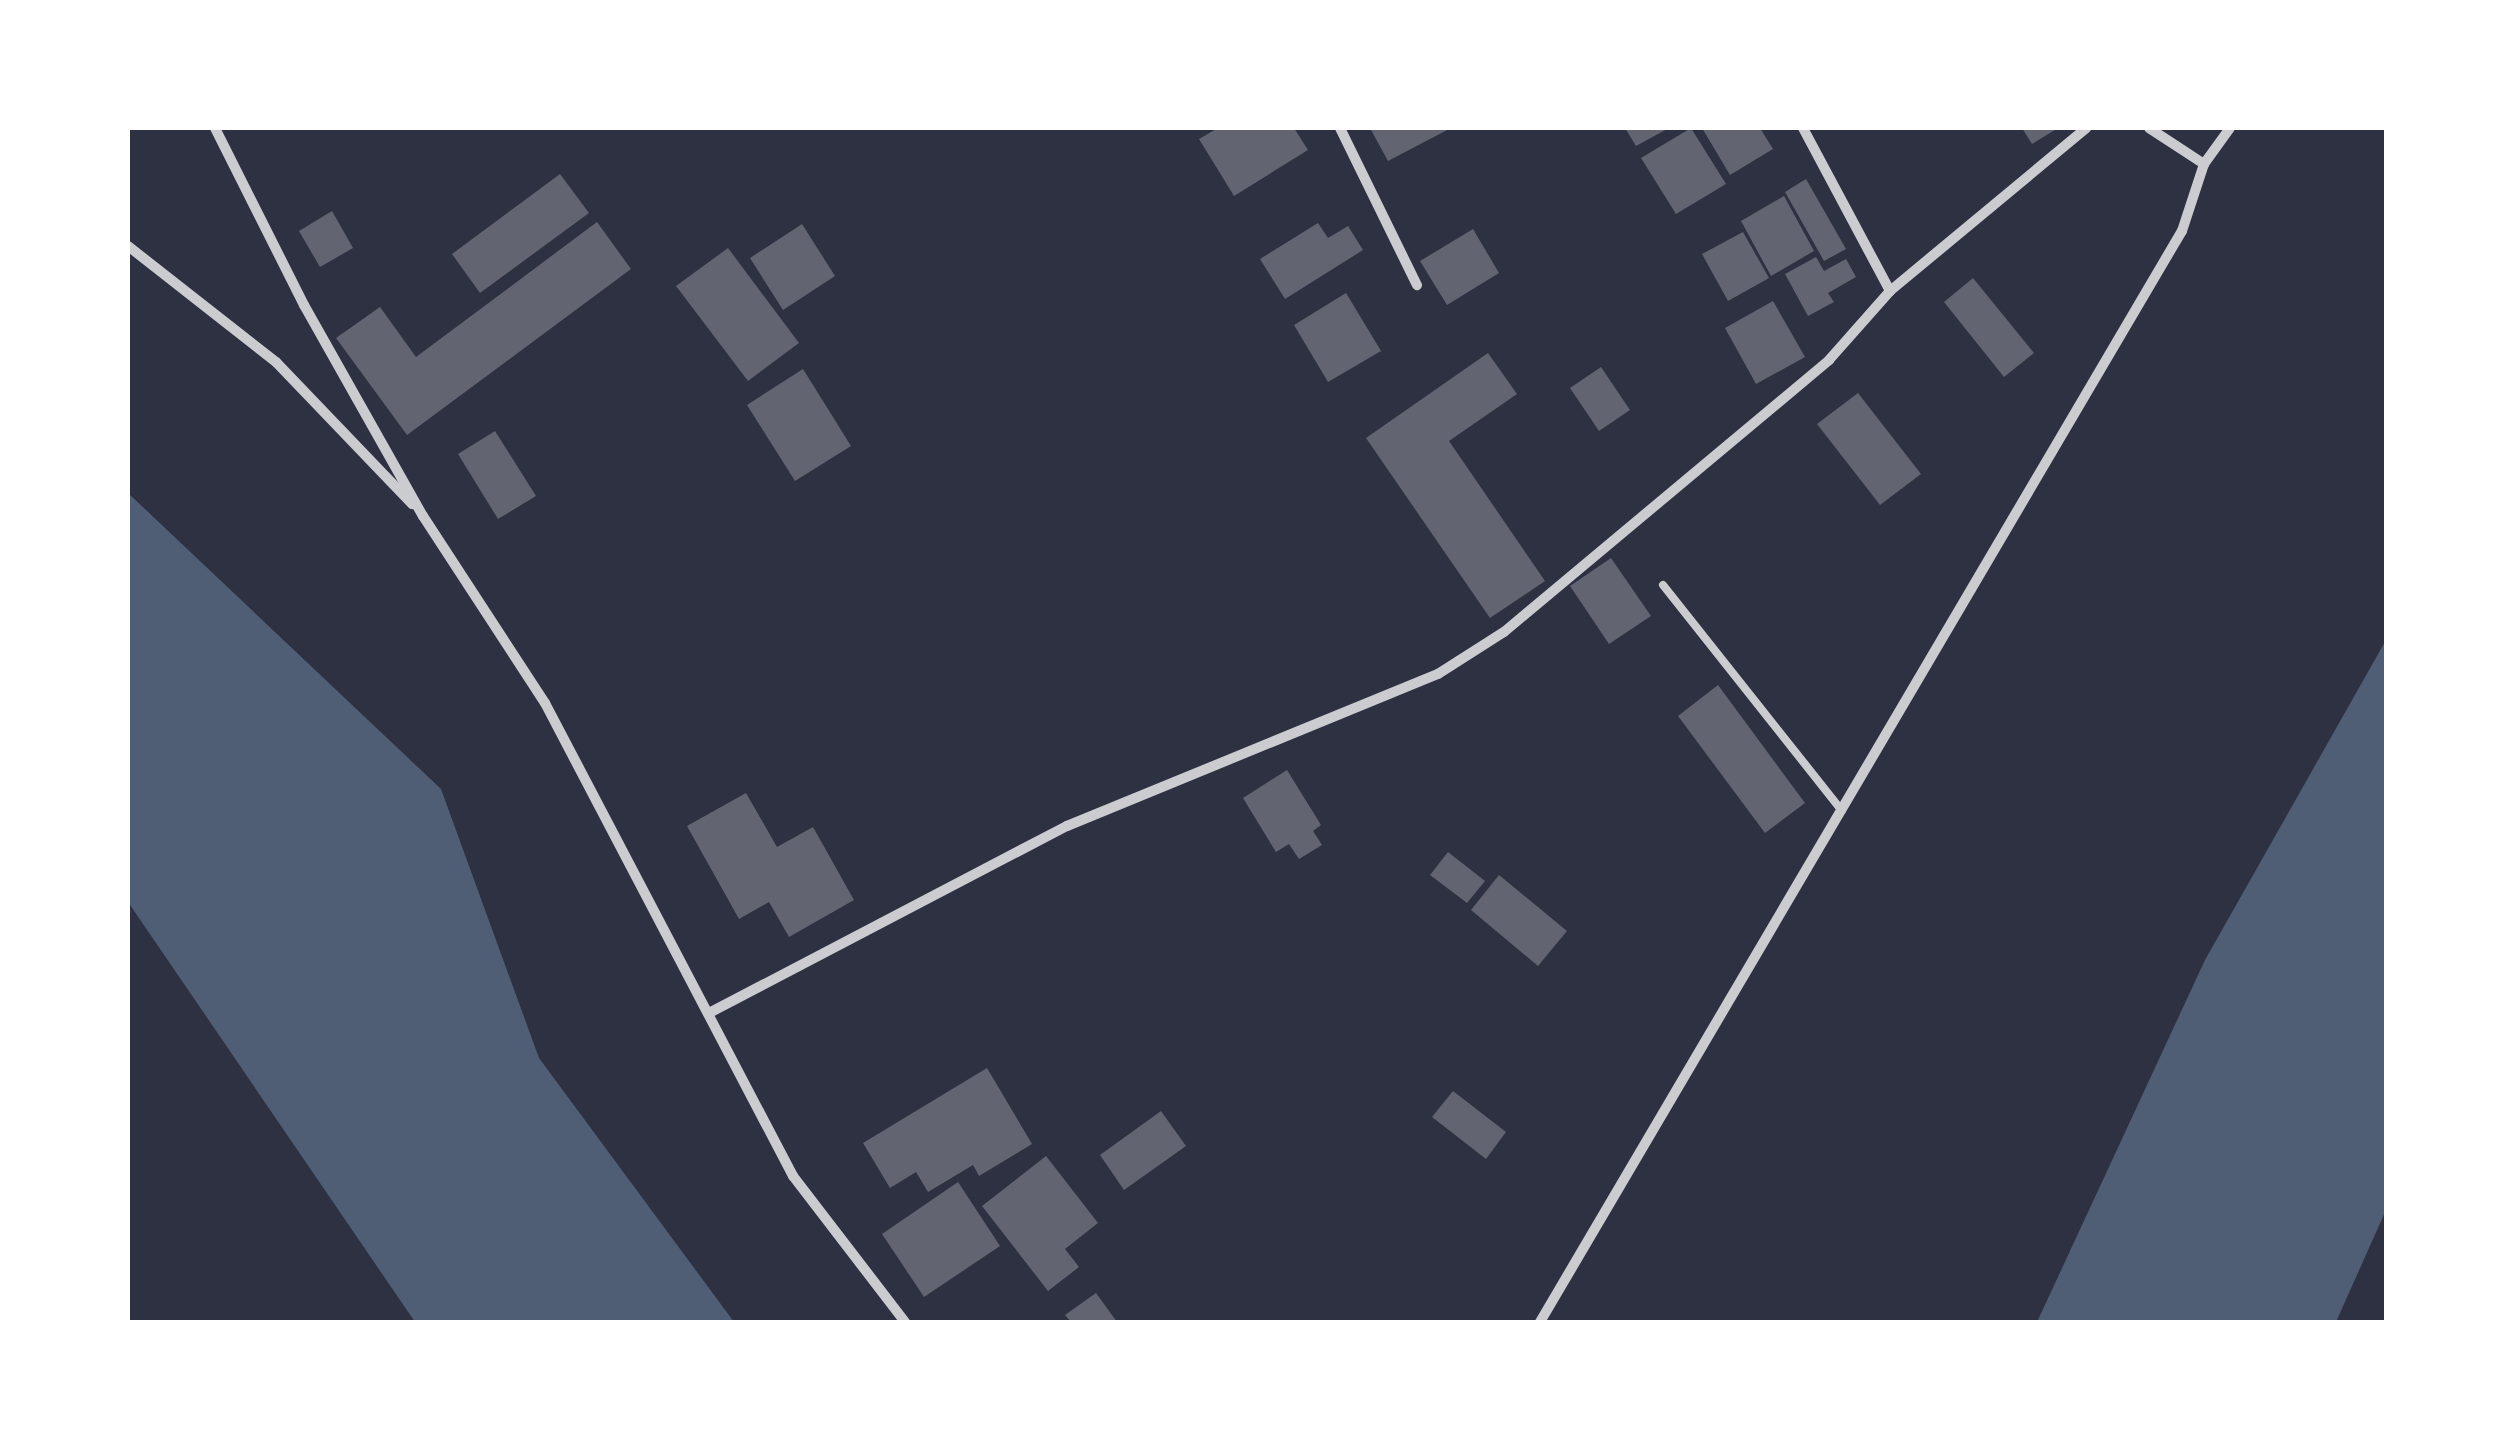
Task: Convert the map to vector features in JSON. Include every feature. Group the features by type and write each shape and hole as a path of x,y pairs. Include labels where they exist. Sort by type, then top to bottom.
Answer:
{"street":[{"path":"215,128 304,305 423,516 545,702 792,1176 904,1322"},
{"path":"1340,128 1417,285"},
{"path":"1803,128 1890,291"},
{"path":"710,1013 1067,826 1438,674 1504,632 1628,522 1724,450 1829,360 1890,291 2086,128"},
{"path":"2149,128 2204,164"},
{"path":"1540,1322 2182,231 2204,164 2230,128"},
{"path":"128,246 276,362 423,516"}],"lane":[{"path":"1663,585 1842,811"}],"water":[{"path":"128,493 441,789 539,1058 734,1322 415,1322 128,902"},
{"path":"2386,640 2386,1210 2336,1322 2037,1322 2205,960"}],"building":[{"path":"1218,128 1294,128 1308,150 1234,196 1199,139"},
{"path":"1370,128 1451,128 1388,161"},
{"path":"1625,128 1669,128 1636,146"},
{"path":"1691,128 1726,184 1676,214 1641,158"},
{"path":"1702,128 1760,128 1773,149 1730,175"},
{"path":"2022,128 2058,128 2032,144"},
{"path":"560,174 589,213 480,293 452,254"},
{"path":"1806,179 1846,249 1824,261 1785,192"},
{"path":"1784,196 1814,251 1771,276 1741,221"},
{"path":"332,211 353,248 320,267 299,231"},
{"path":"597,222 631,269 407,435 336,338 380,307 416,357"},
{"path":"1318,223 1328,238 1348,226 1363,250 1285,299 1260,259"},
{"path":"802,224 835,276 783,310 750,258"},
{"path":"1473,229 1499,273 1447,305 1420,261"},
{"path":"1743,232 1769,278 1728,301 1702,254"},
{"path":"728,248 799,343 748,381 676,286"},
{"path":"1816,257 1824,271 1846,259 1856,277 1828,293 1834,302 1808,316 1785,274"},
{"path":"1973,278 2034,353 2004,377 1944,302"},
{"path":"1346,293 1381,351 1328,382 1294,325"},
{"path":"1773,301 1805,357 1756,384 1725,328"},
{"path":"1488,353 1517,394 1449,441 1545,581 1490,618 1366,438"},
{"path":"1601,367 1630,410 1599,431 1570,388"},
{"path":"803,369 851,446 795,481 747,405"},
{"path":"1858,393 1921,474 1880,505 1817,424"},
{"path":"495,431 536,496 498,519 458,454"},
{"path":"1611,558 1651,616 1609,644 1570,586"},
{"path":"1718,685 1805,803 1765,833 1678,716"},
{"path":"1287,770 1321,825 1313,831 1322,845 1299,859 1289,844 1276,852 1243,798"},
{"path":"746,793 777,847 813,827 854,900 789,937 769,902 739,919 687,826"},
{"path":"1448,852 1485,881 1467,903 1430,875"},
{"path":"1499,875 1567,931 1538,966 1471,910"},
{"path":"987,1068 1032,1144 979,1176 973,1165 928,1192 916,1172 890,1188 863,1143"},
{"path":"1453,1091 1506,1132 1486,1159 1432,1117"},
{"path":"1161,1111 1186,1146 1124,1190 1100,1155"},
{"path":"1046,1156 1098,1223 1065,1249 1079,1267 1048,1291 982,1206"},
{"path":"958,1182 1000,1246 924,1297 882,1234"},
{"path":"1096,1293 1117,1322 1071,1322 1065,1315"}]}
